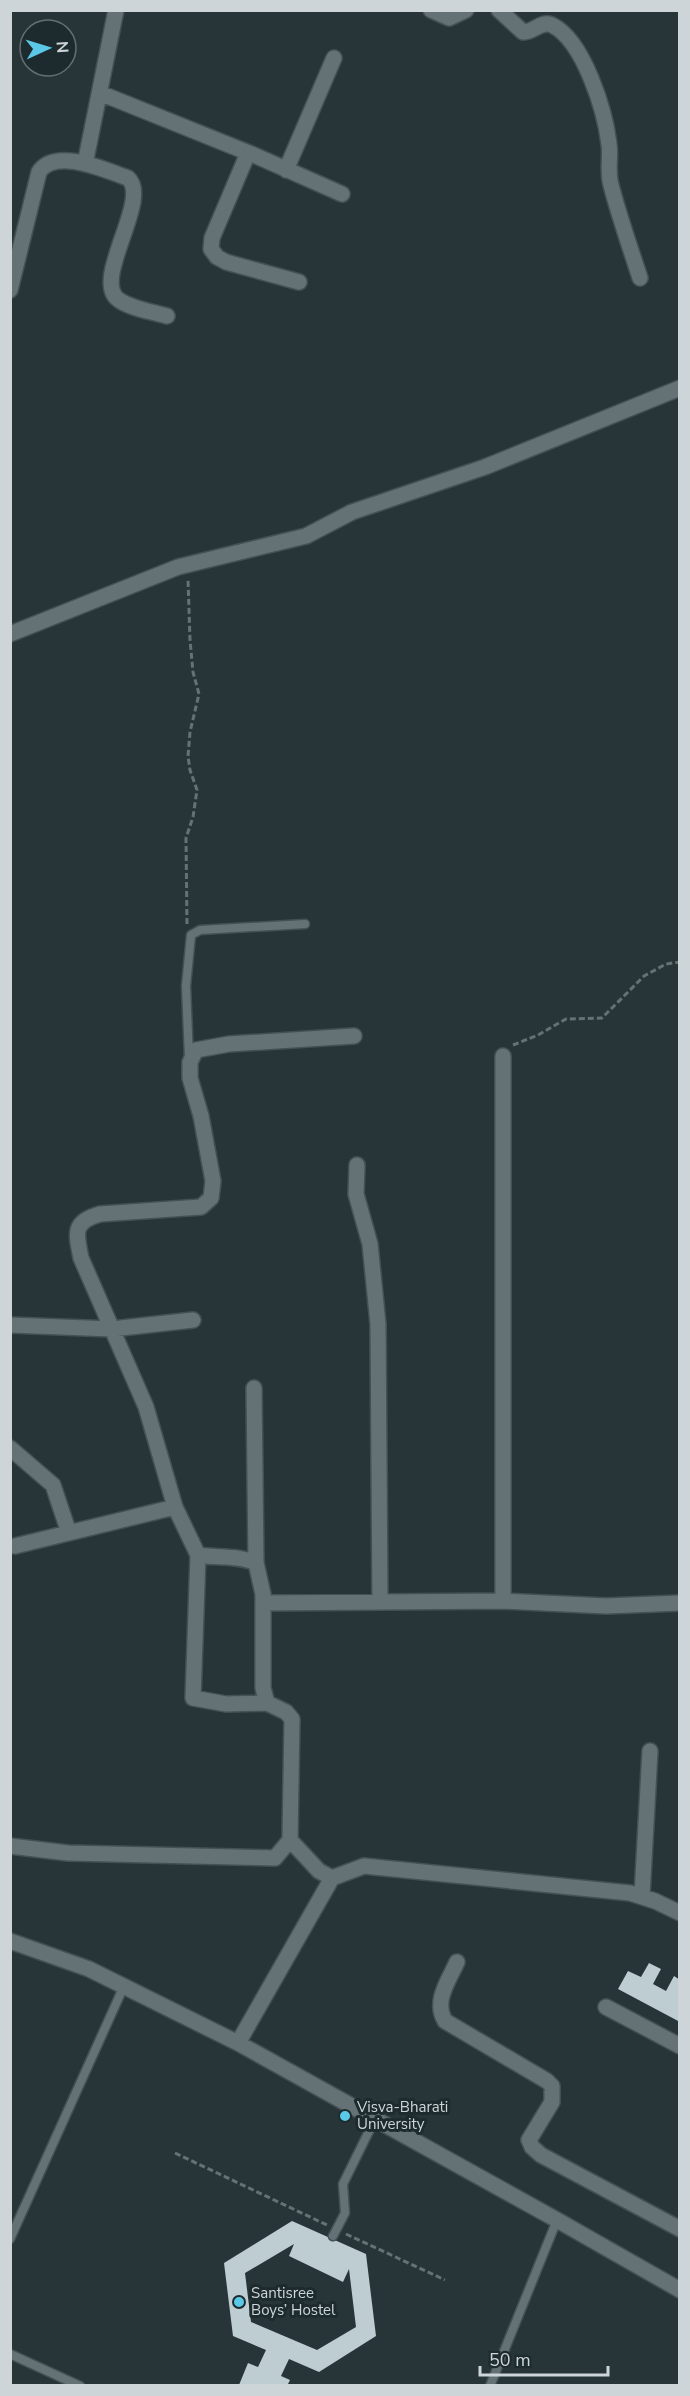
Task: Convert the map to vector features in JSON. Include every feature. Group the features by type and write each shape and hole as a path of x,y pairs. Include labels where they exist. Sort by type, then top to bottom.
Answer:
{"street":[{"path":"85,164 116,10"},
{"path":"431,10 449,18 466,10"},
{"path":"500,10 519,30 526,33 543,24 551,24 564,35 586,66 607,131 610,183 640,278"},
{"path":"286,170 334,58"},
{"path":"100,93 249,153 342,194"},
{"path":"249,153 212,238 210,245 213,254 226,262 299,282"},
{"path":"10,290 39,172 51,161 85,164 128,178 134,188 112,277 112,293 118,300 167,316"},
{"path":"10,634 188,565 306,536 352,512 485,467 680,388"},
{"path":"10,1846 68,1853 274,1858 290,1840 292,1719 286,1712 267,1703 226,1704 193,1698 198,1555 175,1507 146,1407 81,1258 77,1236 79,1226 86,1218 100,1214 201,1207 211,1198 213,1181 201,1116 190,1078 190,1062 196,1050 207,1047 354,1036"},
{"path":"503,1056 503,1601"},
{"path":"357,1165 356,1194 370,1244 378,1324 380,1602"},
{"path":"10,1325 112,1329 193,1320"},
{"path":"254,1388 256,1563 263,1603 263,1688 267,1703"},
{"path":"10,1448 53,1485 69,1533"},
{"path":"15,1546 175,1507"},
{"path":"198,1555 219,1559 247,1559 256,1563"},
{"path":"263,1603 503,1601 606,1606 680,1603"},
{"path":"642,1896 650,1752"},
{"path":"290,1840 319,1871 332,1878"},
{"path":"238,2043 332,1878 364,1866 630,1893 680,1913"},
{"path":"10,1941 89,1969 238,2043 680,2290"},
{"path":"458,1962 440,2002 441,2014 445,2021 552,2086 552,2102 529,2140 532,2147 541,2155 680,2229"},
{"path":"606,2007 680,2046"}],"lane":[{"path":"190,1062 186,986 191,935 200,930 305,924"},
{"path":"10,2239 124,1986"},
{"path":"335,2233 345,2213 343,2184 375,2119"},
{"path":"490,2385 557,2220"},
{"path":"10,2354 80,2385"}],"path":[{"path":"188,565 190,640 193,672 199,694 190,732 188,756 197,790 193,817 186,838 185,911 191,935"},
{"path":"503,1056 505,1051 513,1045 538,1035 566,1019 602,1018 644,976 666,964 680,962"},
{"path":"175,2153 335,2233 445,2280"}],"building":[{"path":"649,1963 661,1969 653,1984 666,1991 674,1976 680,1980 680,2022 618,1989 628,1971 641,1977"},
{"name":"Santisree Boys’ Hostel","path":"292,2221 366,2254 376,2336 319,2372 289,2359 281,2376 290,2380 287,2386 241,2386 239,2385 248,2363 258,2367 266,2350 233,2336 224,2263","holes":["294,2244 289,2256 343,2282 349,2269 356,2327 317,2350 251,2322 245,2273"]}],"place":[{"name":"Visva-Bharati University","path":"345,2116"},
{"name":"Santisree Boys’ Hostel","path":"239,2302"}]}
